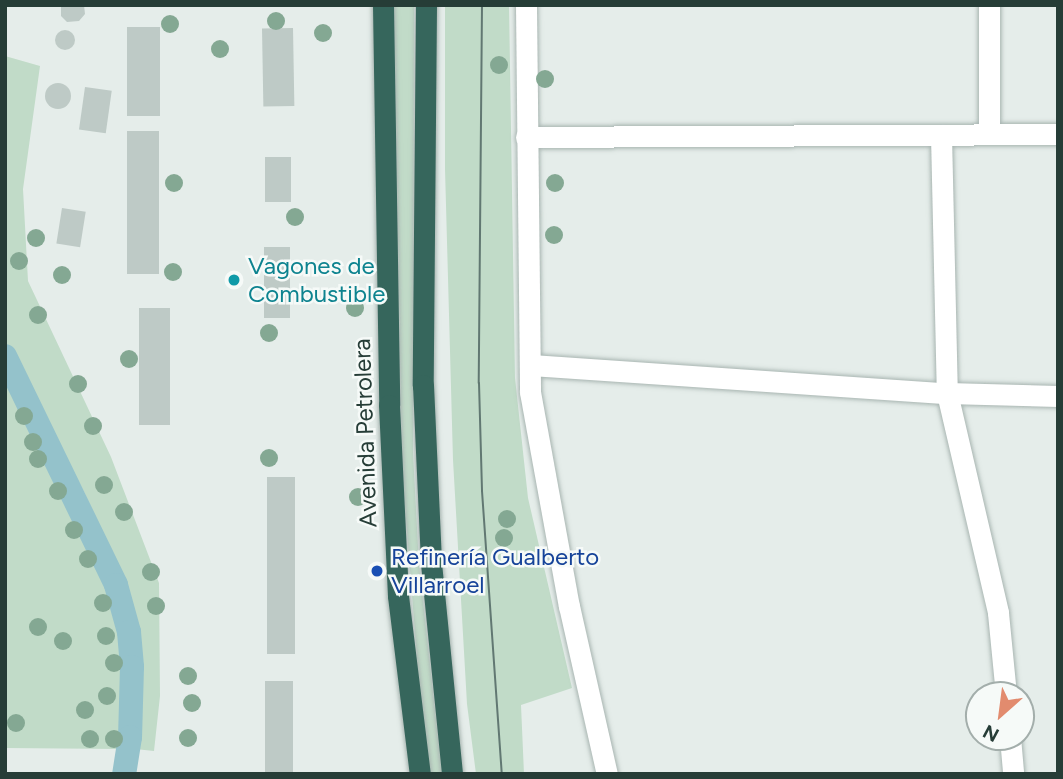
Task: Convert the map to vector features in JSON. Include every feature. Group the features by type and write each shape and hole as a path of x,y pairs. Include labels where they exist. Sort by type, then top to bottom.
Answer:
{"highway":[{"name":"Avenida Petrolera","path":"383,5 391,446 398,596 420,774"},
{"path":"426,5 423,385 431,563 452,774"}],"street":[{"path":"526,5 530,392 569,606 607,774"},
{"path":"989,5 989,134"},
{"path":"526,137 1058,134"},
{"path":"941,135 947,393 998,613 1005,681"},
{"path":"531,366 947,393 1058,396"},
{"path":"1011,751 1013,774"}],"green space":[{"path":"394,5 414,5 413,453 419,565 442,774 430,774 420,696 402,468"},
{"path":"445,5 509,5 515,378 528,498 572,688 521,705 524,774 476,774 467,704 453,460 445,169"},
{"path":"5,56 40,66 23,189 28,281 111,457 159,583 160,696 154,751 135,749 139,671 134,617 116,561 84,492 5,341"},
{"path":"5,374 107,585 122,638 120,749 5,748"}],"building":[{"path":"61,5 84,5 85,14 79,21 67,22 61,16"},
{"path":"127,27 160,27 160,116 127,116"},
{"path":"293,28 294,106 263,107 262,29"},
{"path":"65,30 72,33 75,40 72,47 65,50 58,47 55,40 58,33"},
{"path":"58,83 67,87 71,96 67,105 58,109 49,105 45,96 49,87"},
{"path":"85,87 112,91 106,133 79,130"},
{"path":"127,131 159,131 159,274 127,274"},
{"path":"265,157 291,157 291,202 265,202"},
{"path":"62,208 86,212 80,247 56,244"},
{"path":"264,247 290,247 290,318 264,318"},
{"path":"139,308 170,308 170,425 139,425"},
{"path":"267,477 295,477 295,654 267,654"},
{"path":"265,681 293,681 293,774 265,774"}],"waterway":[{"path":"5,356 116,585 129,632 132,667 130,737 124,774"}],"tram line":[{"path":"482,5 479,383 482,491 502,774"}],"place":[{"name":"Vagones de Combustible","path":"234,280"},
{"name":"Refinería Gualberto Villarroel","path":"377,571"}]}
